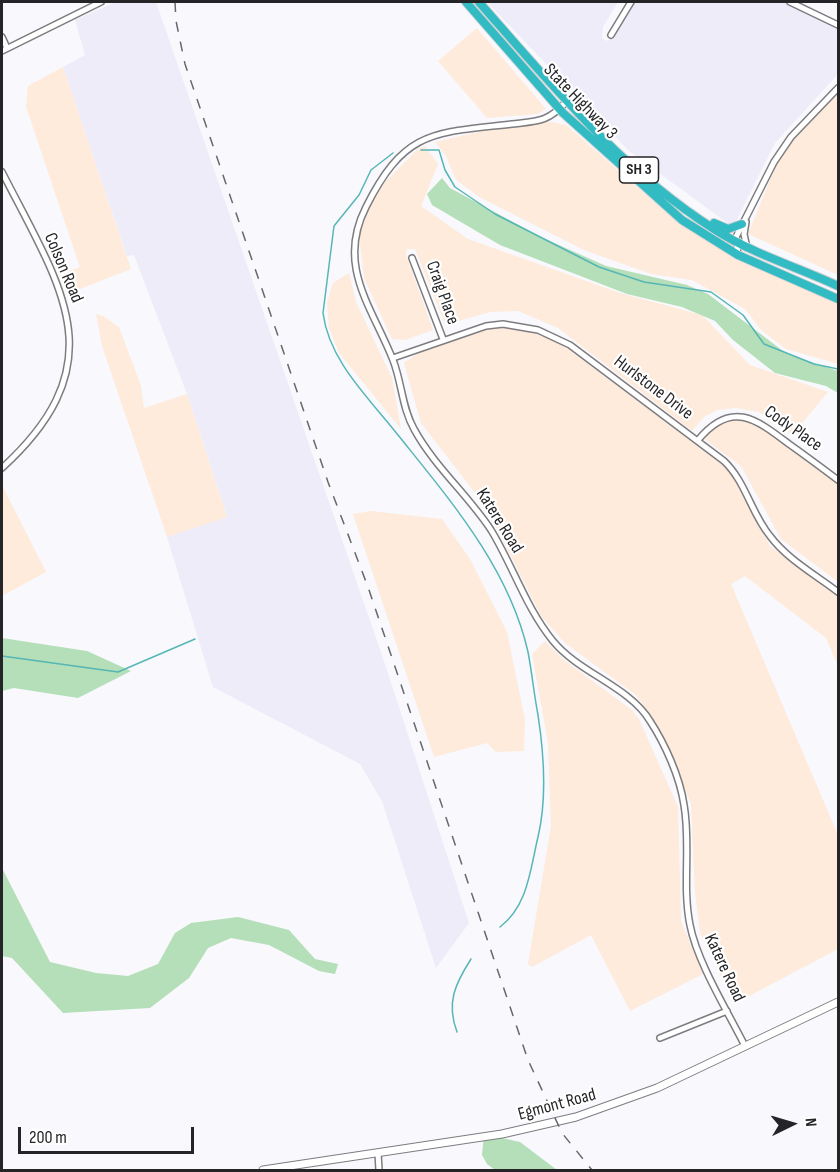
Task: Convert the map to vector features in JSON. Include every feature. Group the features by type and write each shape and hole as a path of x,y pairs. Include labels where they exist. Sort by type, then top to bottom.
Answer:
{"highway":[{"name":"State Highway 3","path":"466,2 480,8 563,106 682,220 738,255 838,298"},
{"name":"State Highway 3","path":"563,106 680,204 736,242 838,286"},
{"path":"680,204 723,228 732,228 744,222"}],"main road":[{"name":"Egmont Road","path":"263,1170 526,1130 576,1117 657,1088 838,1002"}],"street":[{"path":"2,37 4,49 98,2"},
{"path":"611,35 631,2"},
{"path":"790,2 838,25"},
{"path":"738,255 736,242 744,222 779,153 838,88"},
{"name":"Katere Road","path":"563,106 547,119 448,131 425,137 407,148 378,186 360,220 355,244 355,264 364,299 393,358 412,427 491,531 541,625 575,663 640,708 651,722 676,779 684,804 690,927 695,944 745,1046"},
{"name":"Colson Road","path":"2,172 56,280 66,312 70,347 66,375 51,411 27,444 2,468"},
{"path":"744,222 747,248"},
{"name":"Craig Place","path":"412,258 443,339"},
{"name":"Hurlstone Drive","path":"393,358 471,330 503,324 521,326 554,336 585,355 733,469 775,543 838,592"},
{"name":"Cody Place","path":"698,440 707,430 723,419 752,418 838,480"},
{"path":"660,1038 727,1011"},
{"path":"378,1153 379,1170"}],"shaded area":[{"path":"116,2 156,2 385,664 469,923 436,968 382,801 360,764 213,687 167,537 227,516 187,394 134,255 127,256 63,67 85,55 75,20"},
{"path":"487,2 618,2 603,27 602,38 607,41 613,37 635,2 787,2 838,25 838,74 775,143 733,227 629,151"},
{"path":"477,28 546,109 538,114 487,118 438,61"},
{"path":"63,67 131,269 67,294 59,275 80,267 26,107 28,86"},
{"path":"838,94 838,275 748,234 779,158 793,140"},
{"path":"547,121 566,125 658,205 722,248 838,304 838,364 786,349 762,331 745,309 692,280 651,274 584,250 481,198 456,180 446,156 435,142 487,130"},
{"path":"425,146 438,164 421,206 468,239 620,293 702,315 750,365 828,392 792,435 759,412 736,408 717,410 704,417 692,431 558,328 518,311 490,312 448,324 444,321 415,249 407,249 406,255 433,330 405,340 392,339 364,278 359,234 371,204 383,184 418,149"},
{"path":"349,273 356,302 392,378 401,429 339,353 329,328 327,303 333,283"},
{"path":"96,314 119,327 141,386 144,408 187,394 227,517 167,537 102,346"},
{"path":"506,325 549,338 568,349 716,460 731,473 770,546 838,596 838,666 826,638 745,576 731,584 838,835 838,949 734,1004 700,933 695,892 691,803 654,720 636,695 565,643 541,616 486,507 421,423 404,363 430,345 454,334"},
{"path":"738,417 761,424 838,483 838,582 781,539 741,466 703,438 723,422"},
{"path":"2,485 46,572 2,596"},
{"path":"371,511 442,519 470,559 507,632 525,720 524,751 496,752 487,743 434,757 353,514"},
{"path":"545,641 564,660 632,710 639,719 678,807 681,921 703,974 630,1011 591,935 532,967 528,964 551,826 548,743 532,654"}],"green space":[{"path":"442,178 450,188 541,237 606,266 687,285 708,294 787,354 838,371 838,393 826,386 775,373 733,340 715,321 682,307 627,294 500,245 432,205 427,194"},
{"path":"2,638 87,651 131,671 78,698 14,688 2,691"},
{"path":"2,868 50,962 96,973 128,976 158,964 175,933 191,923 238,917 289,930 315,959 338,964 335,974 319,971 269,945 231,938 208,948 189,978 150,1008 63,1013 12,958 2,956"},
{"path":"484,1134 520,1142 557,1170 495,1170 487,1164 482,1155"}],"waterway":[{"path":"421,150 439,150 445,170 455,187 495,214 599,267 644,282 711,292 743,315 764,344 814,364 838,369"},
{"path":"393,153 371,170 359,195 334,226 323,313 333,347 352,378 457,510 492,564 519,621 528,652 542,745 543,807 527,886 517,909 500,927"},
{"path":"2,656 118,672 195,639"},
{"path":"457,1032 452,1003 457,985 471,959"}],"railway":[{"path":"175,2 176,21 185,64 328,482 368,587 528,1060 562,1133 592,1170"}]}
